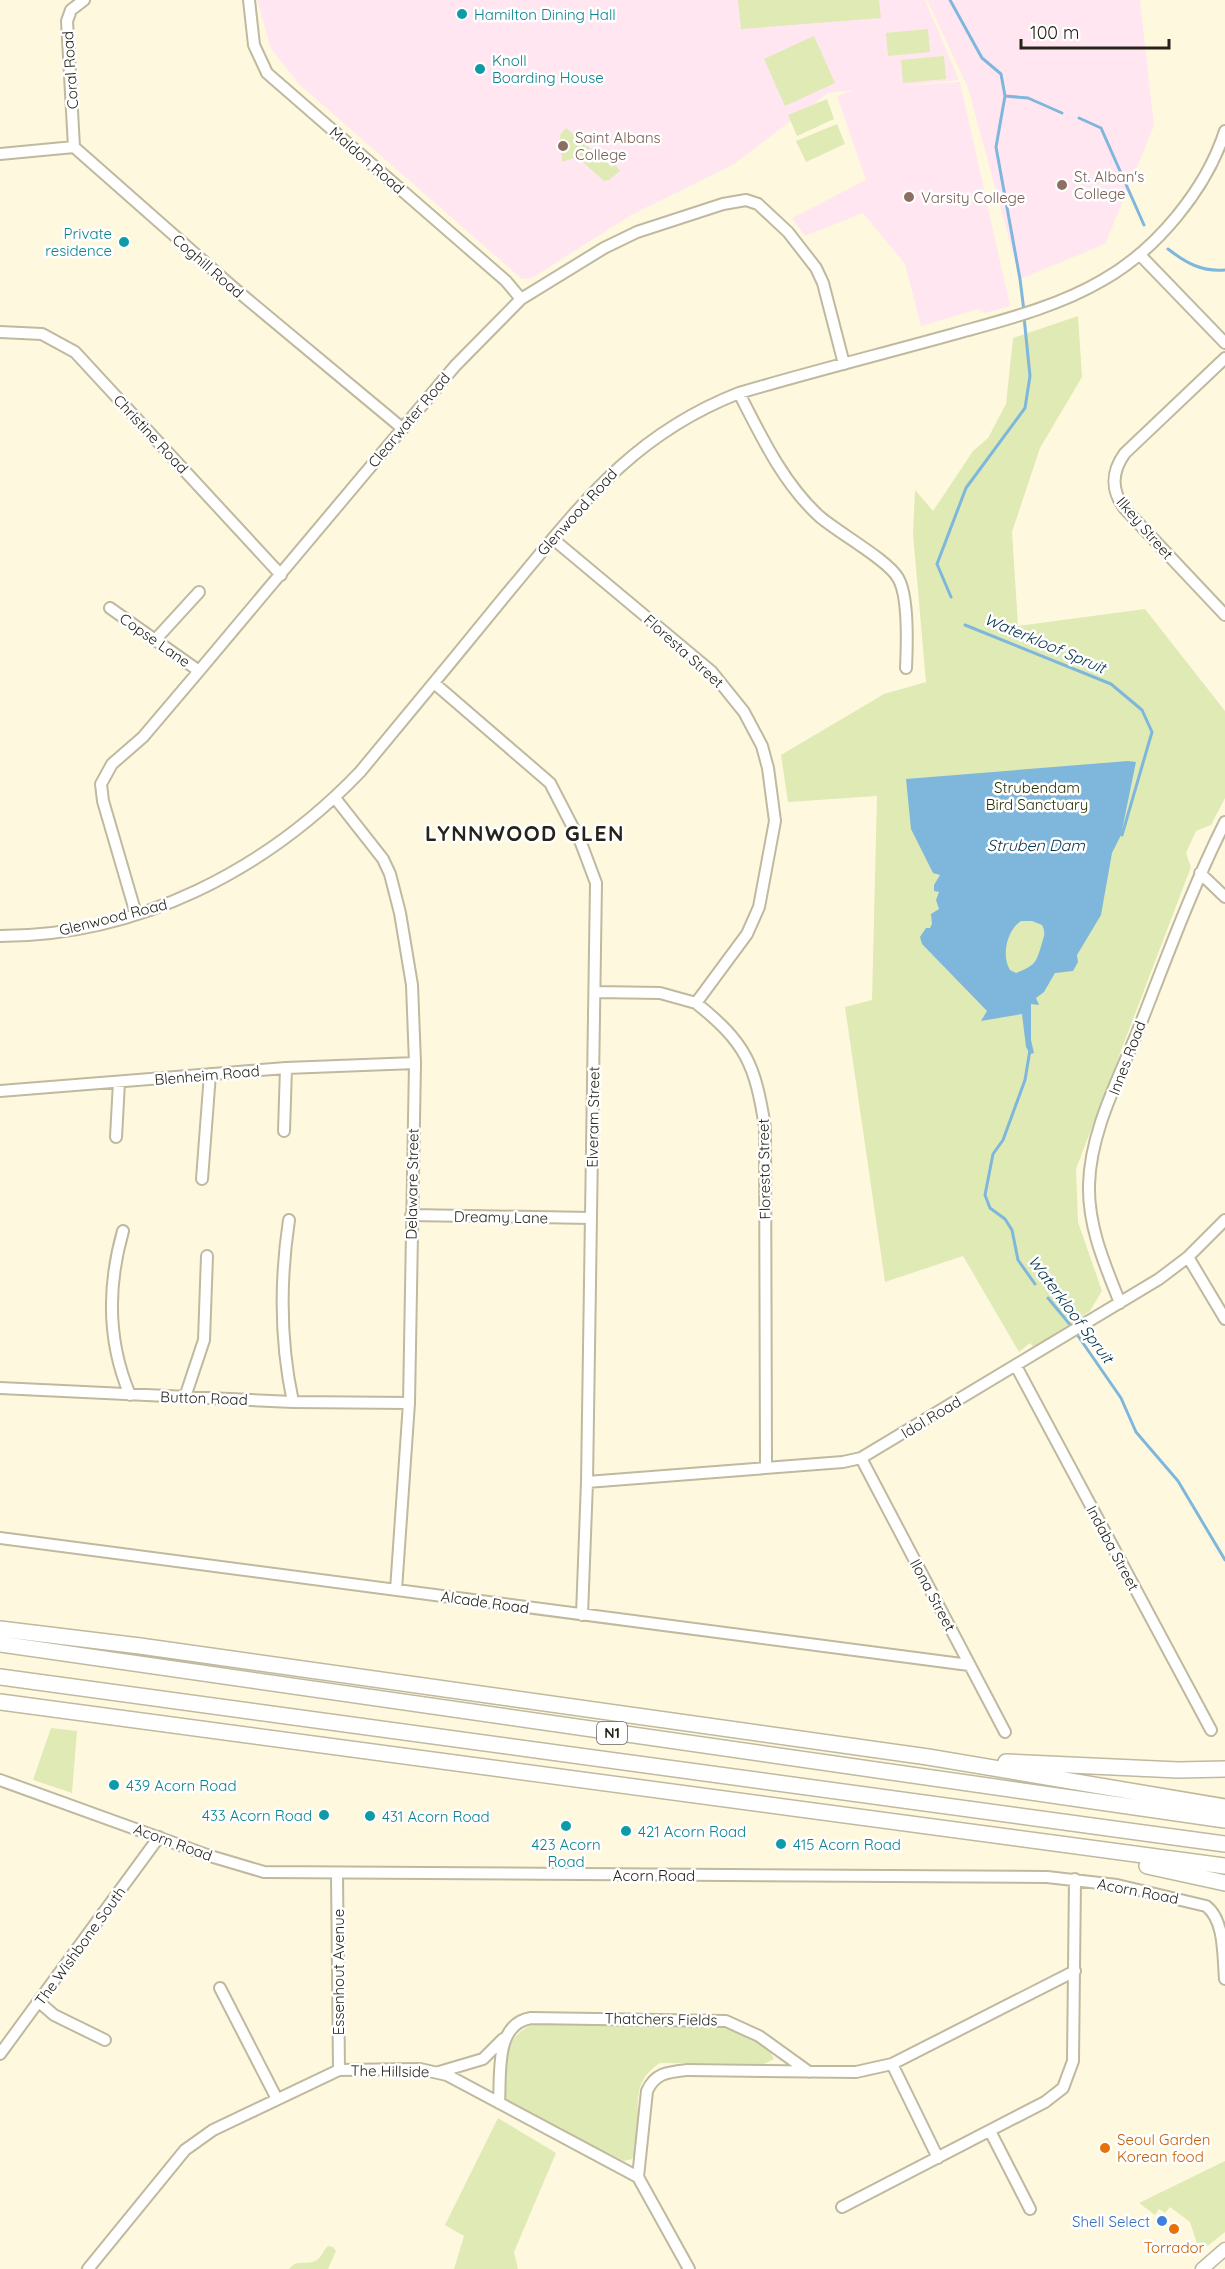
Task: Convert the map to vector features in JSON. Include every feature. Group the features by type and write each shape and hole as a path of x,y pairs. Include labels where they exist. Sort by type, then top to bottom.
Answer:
{"highway":[{"path":"0,1621 140,1646"},
{"path":"0,1629 140,1646 928,1757 1225,1807"},
{"name":"N1","path":"0,1644 1225,1820"},
{"name":"N1","path":"0,1677 1225,1844"},
{"path":"0,1702 1225,1867"},
{"path":"928,1757 1178,1770 1225,1769"},
{"path":"1048,1842 1090,1856 1225,1883"}],"main road":[{"path":"1202,2269 1225,2249"}],"street":[{"name":"Coral Road","path":"74,147 67,21 71,10 84,0"},
{"name":"Maldon Road","path":"249,0 254,45 267,73 501,277 521,299"},
{"name":"Glenwood Road","path":"0,936 51,933 136,914 189,897 267,853 335,798 595,489 638,449 679,422 739,393 1035,310 1103,280 1140,255 1193,192 1225,131"},
{"path":"0,154 74,147"},
{"name":"Coghill Road","path":"74,147 235,290 402,428"},
{"name":"Clearwater Road","path":"136,914 103,801 101,784 112,764 143,737 455,366 521,299 604,248 637,232 723,204 749,201 771,213 812,261 823,284 844,364"},
{"path":"1140,255 1225,343"},
{"name":"Christine Road","path":"0,332 42,334 75,352 281,575"},
{"name":"Ilkey Street","path":"1225,358 1131,447 1119,462 1114,477 1116,497 1125,509 1225,615"},
{"path":"739,393 785,477 808,505 840,533 885,564 897,576 903,602 906,668"},
{"name":"Floresta Street","path":"553,539 711,671 744,712 762,746 773,800 774,828 759,907 750,930 696,1003 727,1029 745,1051 754,1071 765,1127 766,1467"},
{"path":"156,639 199,592"},
{"name":"Copse Lane","path":"110,608 199,671"},
{"name":"Elveram Street","path":"434,683 541,774 555,789 589,861 596,882 587,1482 582,1615"},
{"name":"Delaware Street","path":"335,798 383,859 390,874 409,960 415,1063 409,1403 396,1590"},
{"name":"Innes Road","path":"1120,1303 1093,1226 1089,1189 1092,1158 1114,1090 1200,873 1225,822"},
{"path":"1200,873 1225,897"},
{"path":"596,992 660,993 696,1003"},
{"name":"Blenheim Road","path":"0,1091 286,1068 415,1063"},
{"path":"284,1131 286,1068"},
{"path":"202,1179 210,1074"},
{"path":"116,1137 119,1082"},
{"name":"Dreamy Lane","path":"411,1215 591,1218"},
{"path":"289,1220 282,1299 288,1379 293,1402"},
{"name":"Idol Road","path":"587,1482 843,1462 861,1458 1046,1349 1159,1279 1188,1257 1225,1220"},
{"path":"123,1231 117,1252 110,1312 113,1341 121,1373 130,1395"},
{"path":"184,1397 204,1340 207,1256"},
{"path":"1188,1257 1225,1319"},
{"name":"Indaba Street","path":"1016,1366 1211,1730"},
{"name":"Button Road","path":"0,1388 293,1402 409,1403"},
{"name":"Ilona Street","path":"861,1458 1005,1732"},
{"name":"Alcade Road","path":"0,1538 969,1665"},
{"name":"Acorn Road","path":"0,1780 256,1872 1035,1877 1075,1879 1117,1885 1206,1906 1219,1921 1225,1979"},
{"name":"The Wishbone South","path":"0,2054 159,1837"},
{"name":"Essenhout Avenue","path":"337,1874 339,2070"},
{"path":"842,2207 1045,2102 1057,2094 1068,2081 1074,2061 1075,1879"},
{"path":"689,2269 638,2176 647,2091 660,2074 687,2070 856,2072 892,2064 1075,1971"},
{"path":"220,1988 277,2099"},
{"path":"39,2002 54,2015 105,2040"},
{"name":"Thatchers Fields","path":"439,2072 483,2059 513,2026 531,2018 716,2019 747,2029 809,2072"},
{"path":"499,2103 506,2036"},
{"path":"892,2064 938,2158"},
{"name":"The Hillside","path":"88,2269 191,2144 213,2130 339,2070 402,2069 439,2072 638,2176"},
{"path":"990,2131 1030,2209"}],"shaded area":[{"name":"Saint Albans College","path":"257,0 925,0 959,80 899,86 960,82 1010,306 985,313 978,309 921,326 905,264 863,213 805,236 792,218 866,180 837,96 854,90 828,93 734,164 631,215 532,278 522,279 300,85 271,49"},
{"name":"St. Alban's College","path":"927,0 1140,0 1154,126 1105,244 1020,279 968,88"}],"green space":[{"path":"738,0 879,0 881,18 741,29"},
{"path":"928,29 930,52 888,56 886,33"},
{"path":"814,36 835,83 785,106 764,59"},
{"path":"944,56 946,79 903,83 901,60"},
{"path":"827,99 834,119 797,136 788,115"},
{"path":"837,124 845,144 806,162 796,141"},
{"path":"566,128 612,167 615,164 620,171 609,180 604,181 577,157 562,162 560,135"},
{"name":"Strubendam Bird Sanctuary","path":"1078,316 1082,377 1040,448 1012,532 1018,626 1145,609 1225,711 1225,798 1211,825 1196,831 1186,853 1191,867 1076,1169 1078,1222 1102,1291 1090,1311 1034,1348 1030,1343 1019,1352 963,1256 885,1282 845,1007 872,1000 877,796 788,802 781,755 884,694 926,682 913,534 915,490 933,511 973,451 988,438 1006,404 1013,338"},
{"path":"51,1728 77,1731 72,1793 33,1780"},
{"path":"537,2023 733,2026 767,2046 774,2059 764,2064 660,2063 648,2073 642,2083 638,2095 636,2146 632,2159 624,2161 515,2108 506,2100 506,2064 511,2044 516,2036"},
{"path":"498,2118 556,2153 514,2252 518,2269 454,2269 464,2236 445,2225"},
{"path":"1225,2161 1225,2232 1209,2245 1198,2247 1190,2222 1170,2207 1165,2213 1159,2209 1155,2215 1139,2203"},
{"path":"328,2246 333,2247 336,2251 328,2269 289,2269 295,2264 317,2260"}],"water":[{"name":"Struben Dam","path":"1136,762 1121,835 1112,853 1101,915 1077,955 1078,962 1073,971 1055,973 1044,992 1036,998 1039,1005 1031,1004 1031,1040 1034,1053 1030,1054 1026,1047 1022,1014 981,1021 987,1011 922,944 920,937 932,924 931,914 939,909 936,900 939,892 934,891 934,885 940,875 933,873 911,829 906,779","holes":["1021,921 1032,921 1042,925 1044,930 1040,950 1028,968 1016,973 1010,970 1007,964 1006,951 1009,937"]}],"waterway":[{"name":"Waterkloof Spruit","path":"950,0 982,58 1001,74 1005,96 996,147 1024,311"},
{"path":"1005,96 1028,98 1062,113"},
{"path":"1079,118 1101,128 1144,225"},
{"path":"1168,249 1195,266 1209,270 1225,270"},
{"name":"Waterkloof Spruit","path":"951,597 937,564 966,488 1025,408 1030,376 1024,317"},
{"name":"Waterkloof Spruit","path":"965,625 1111,684 1142,710 1152,732 1122,835"},
{"name":"Waterkloof Spruit","path":"1030,1050 1025,1080 1003,1140 993,1154 985,1195 990,1208 1005,1219 1012,1230 1018,1260 1035,1284"},
{"name":"Waterkloof Spruit","path":"1048,1298 1072,1327"},
{"name":"Waterkloof Spruit","path":"1076,1333 1121,1398 1136,1432 1178,1481 1225,1560"}],"place":[{"name":"Hamilton Dining Hall","path":"462,14"},
{"name":"Knoll Boarding House","path":"480,69"},
{"name":"Saint Albans College","path":"563,146"},
{"name":"St. Alban's College","path":"1062,185"},
{"name":"Varsity College","path":"909,197"},
{"name":"Private residence","path":"124,242"},
{"name":"439 Acorn Road","path":"114,1785"},
{"name":"433 Acorn Road","path":"324,1815"},
{"name":"431 Acorn Road","path":"370,1816"},
{"name":"423 Acorn Road","path":"566,1826"},
{"name":"421 Acorn Road","path":"626,1831"},
{"name":"415 Acorn Road","path":"781,1844"},
{"name":"Seoul Garden Korean food","path":"1105,2148"},
{"name":"Shell Select","path":"1162,2221"},
{"name":"Torrador","path":"1174,2229"}],"district":[{"name":"LYNNWOOD GLEN","path":"525,833"}]}
